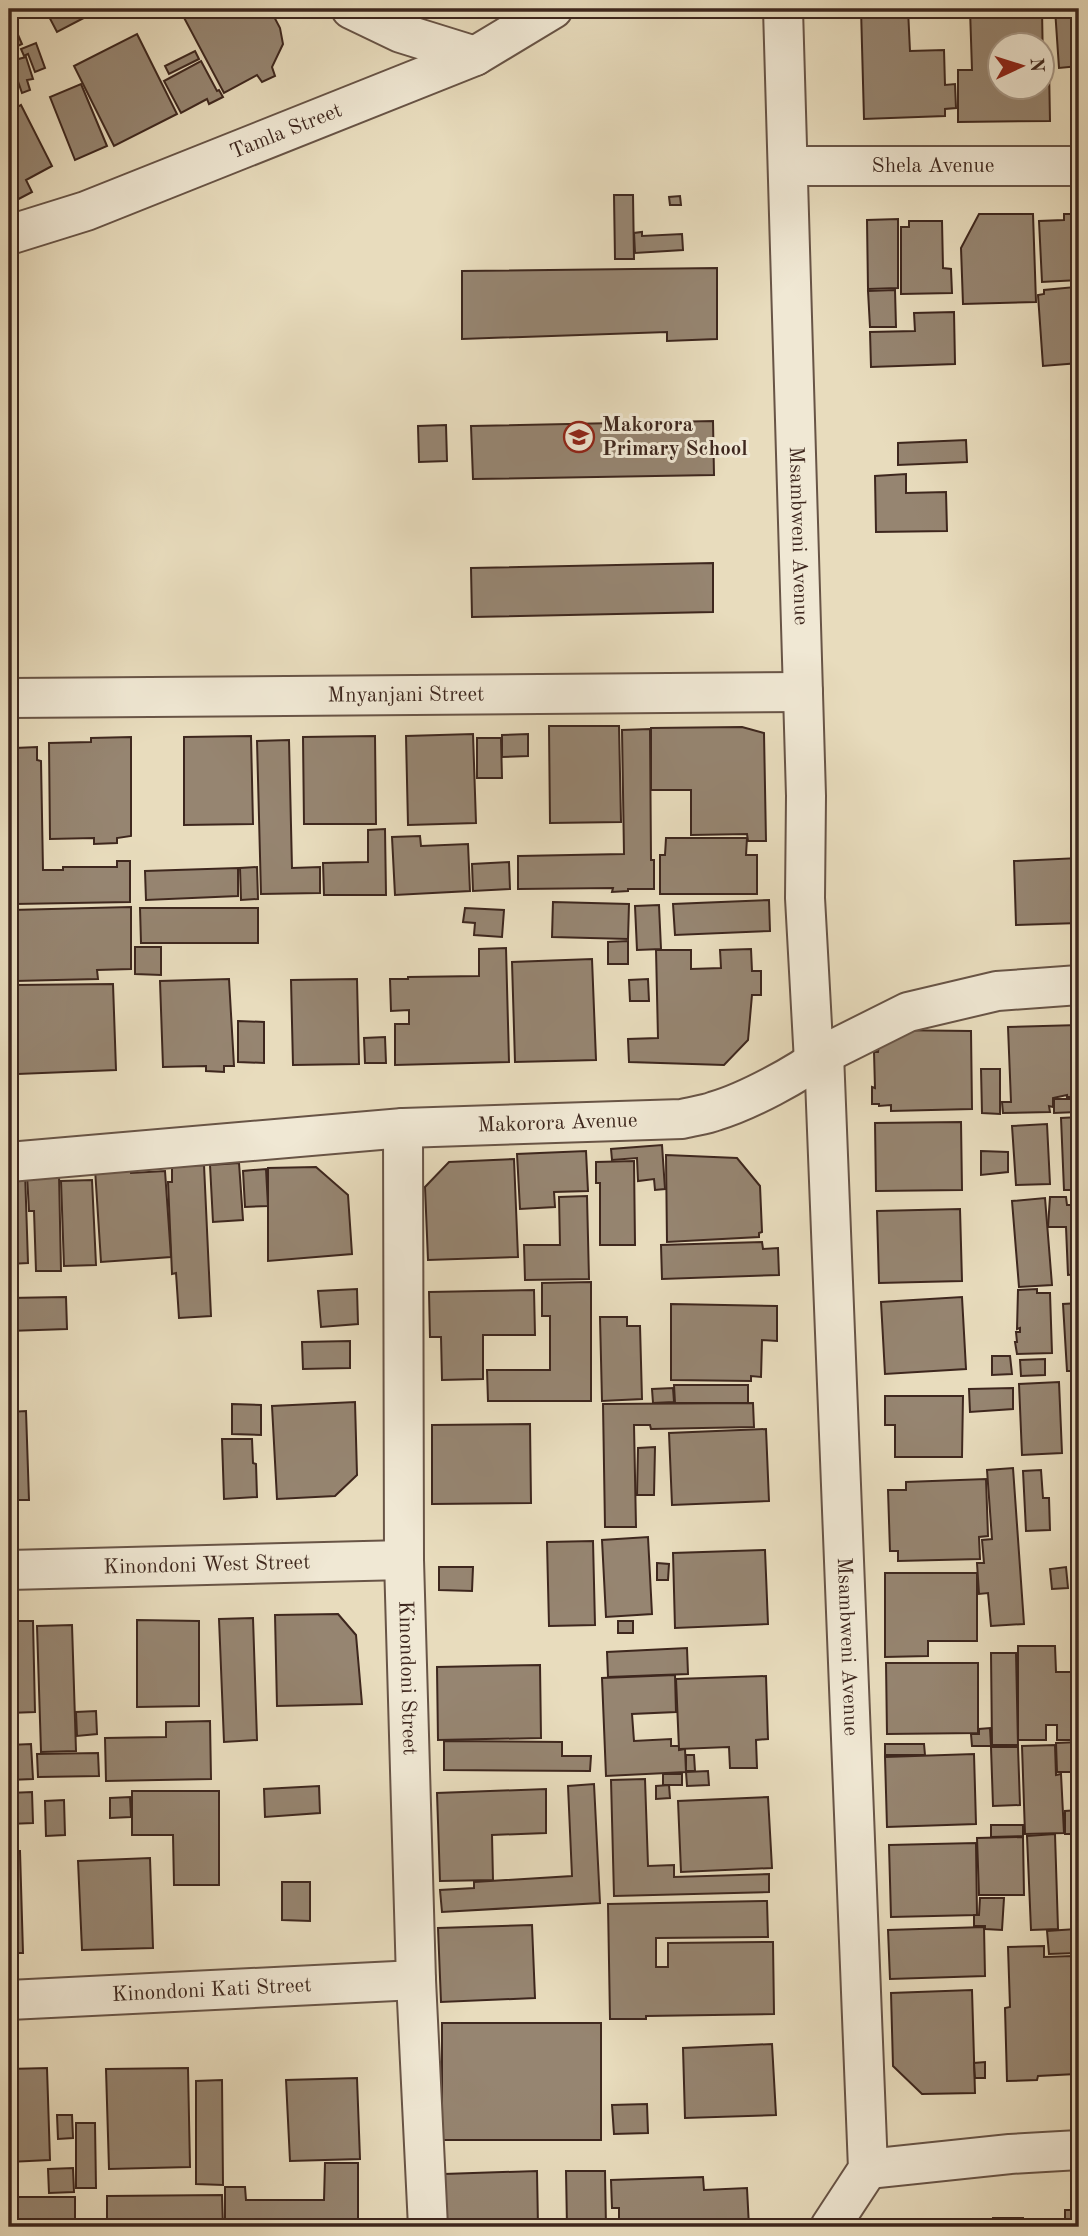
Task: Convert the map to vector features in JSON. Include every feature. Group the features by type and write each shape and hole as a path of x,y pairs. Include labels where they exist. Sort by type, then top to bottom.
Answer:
{"street":[{"path":"351,9 401,33 475,56"},
{"name":"Tamla Street","path":"9,235 86,211 475,56 553,9"},
{"name":"Msambweni Avenue","path":"783,9 806,796 805,898 819,1058 868,2169"},
{"name":"Shela Avenue","path":"788,166 1079,166"},
{"name":"Mnyanjani Street","path":"9,698 803,692"},
{"name":"Makorora Avenue","path":"9,1162 403,1128 682,1119 717,1111 762,1091 908,1012 997,991 1079,985"},
{"name":"Kinondoni Street","path":"403,1128 404,1560 416,1980 428,2227"},
{"name":"Kinondoni West Street","path":"9,1570 404,1560"},
{"name":"Kinondoni Kati Street","path":"9,2000 416,1980"},
{"path":"830,2227 868,2169 1010,2154 1079,2150"}],"building":[{"path":"45,9 101,9 57,32"},
{"path":"188,9 270,9 280,28 283,44 272,67 275,76 262,82 257,75 224,93 181,12"},
{"path":"861,9 908,9 910,51 944,50 945,85 955,84 956,108 945,109 945,116 864,119"},
{"path":"970,9 1042,9 1042,32 986,32 986,102 1050,102 1050,121 958,122 958,70 972,70"},
{"path":"1055,9 1079,9 1079,66 1059,68"},
{"path":"12,21 22,44 9,50 9,22"},
{"path":"137,34 177,114 114,146 74,66"},
{"path":"36,43 45,68 35,72 28,54 24,56 21,49"},
{"path":"195,51 199,59 169,74 165,66"},
{"path":"26,57 33,79 27,80 30,90 22,93 11,61"},
{"path":"201,61 223,97 209,104 207,99 181,113 164,81"},
{"path":"81,84 107,146 75,160 50,97"},
{"path":"21,105 52,166 26,180 32,192 9,204 9,112"},
{"path":"614,195 633,195 634,259 615,259"},
{"path":"680,196 681,205 670,205 669,197"},
{"path":"979,214 1033,214 1036,302 963,304 961,248"},
{"path":"1064,214 1079,214 1079,280 1042,282 1039,221 1064,220"},
{"path":"898,219 898,288 868,289 867,220"},
{"path":"909,221 942,221 943,268 951,269 952,293 901,294 901,227 909,227"},
{"path":"642,232 642,236 682,234 683,250 635,253 634,233"},
{"path":"717,268 717,339 667,341 667,332 462,339 462,271"},
{"path":"1075,287 1079,363 1043,366 1038,295 1044,294 1044,290"},
{"path":"895,290 896,327 870,327 868,291"},
{"path":"954,312 955,364 871,367 870,332 915,331 914,313"},
{"path":"713,421 714,475 473,479 471,426"},
{"path":"446,425 447,461 419,462 418,426"},
{"path":"966,440 967,462 898,465 898,443"},
{"path":"906,474 906,493 946,492 947,531 876,532 875,476"},
{"path":"713,563 713,612 472,617 471,568"},
{"path":"549,726 619,726 621,822 550,823"},
{"path":"742,727 764,733 766,841 748,841 747,834 691,835 691,790 651,790 651,728"},
{"path":"650,729 651,860 654,860 654,889 612,892 613,888 518,889 518,856 624,854 622,730"},
{"path":"473,734 476,823 408,825 406,736"},
{"path":"528,734 528,756 502,757 502,735"},
{"path":"251,736 253,824 184,825 184,737"},
{"path":"375,736 376,824 304,824 303,737"},
{"path":"131,737 131,836 117,838 117,843 94,844 94,838 50,839 49,743"},
{"path":"477,738 501,738 502,778 477,778"},
{"path":"289,740 292,868 320,867 320,893 261,894 257,741"},
{"path":"37,747 37,760 41,761 43,870 63,870 63,867 117,867 117,861 130,861 130,902 15,904 14,755 15,748"},
{"path":"385,829 386,895 324,895 323,863 368,862 368,830"},
{"path":"420,836 421,846 468,844 470,891 395,895 392,837"},
{"path":"666,838 747,838 746,855 757,855 757,894 660,894 660,855 665,855"},
{"path":"1079,858 1079,923 1016,925 1014,861"},
{"path":"509,862 510,889 473,891 472,864"},
{"path":"257,867 258,899 241,900 240,868"},
{"path":"238,868 238,896 146,900 145,871"},
{"path":"769,900 770,931 675,935 673,904"},
{"path":"553,902 629,904 628,939 552,937"},
{"path":"659,905 661,949 637,950 635,906"},
{"path":"131,907 131,969 97,970 98,979 15,981 12,910"},
{"path":"140,908 258,908 258,943 141,943"},
{"path":"465,908 504,910 502,937 474,935 475,923 463,922"},
{"path":"10,910 11,943 9,943"},
{"path":"628,941 628,964 608,964 608,942"},
{"path":"135,947 161,947 161,975 135,974"},
{"path":"506,948 509,1062 395,1065 395,1024 409,1024 409,1010 391,1011 390,979 479,976 479,949"},
{"path":"751,949 752,971 761,971 761,995 752,995 748,1040 724,1065 629,1062 628,1039 658,1038 656,950 691,950 691,969 721,968 720,950"},
{"path":"592,959 596,1060 515,1062 512,962"},
{"path":"229,979 234,1066 224,1066 224,1072 206,1071 206,1066 163,1067 160,981"},
{"path":"357,979 359,1064 293,1065 291,980"},
{"path":"648,979 649,1001 630,1001 629,980"},
{"path":"113,984 116,1070 18,1074 15,985"},
{"path":"238,1021 264,1022 264,1063 238,1062"},
{"path":"1079,1025 1079,1097 1067,1095 1053,1098 1053,1107 1049,1106 1050,1112 1003,1113 1002,1102 1011,1102 1008,1027"},
{"path":"886,1030 971,1031 972,1109 891,1111 891,1105 872,1104 872,1087 875,1088 874,1052 878,1052 880,1037"},
{"path":"385,1037 386,1063 365,1063 364,1038"},
{"path":"981,1069 1000,1069 1000,1114 982,1113"},
{"path":"1054,1099 1077,1099 1077,1112 1054,1113"},
{"path":"1079,1117 1079,1190 1064,1190 1061,1118"},
{"path":"961,1122 962,1190 876,1191 875,1123"},
{"path":"1047,1124 1050,1184 1016,1185 1012,1126"},
{"path":"662,1145 665,1189 655,1190 654,1179 638,1181 637,1158 612,1160 611,1149"},
{"path":"586,1151 588,1191 554,1192 555,1207 520,1209 517,1154"},
{"path":"981,1151 1008,1152 1008,1172 981,1175"},
{"path":"666,1155 737,1158 760,1186 762,1232 759,1237 667,1242"},
{"path":"514,1159 518,1257 428,1260 425,1187 449,1162"},
{"path":"634,1161 635,1245 600,1245 600,1183 596,1183 596,1162"},
{"path":"239,1163 243,1220 213,1222 210,1165"},
{"path":"204,1165 211,1316 179,1318 176,1273 172,1274 168,1182 172,1182 172,1166"},
{"path":"130,1166 131,1173 165,1171 171,1257 101,1262 95,1169"},
{"path":"316,1167 348,1195 352,1254 268,1261 268,1168"},
{"path":"266,1169 268,1206 245,1207 243,1171"},
{"path":"9,1171 25,1171 28,1263 9,1264"},
{"path":"59,1174 61,1271 36,1271 34,1211 29,1211 27,1175"},
{"path":"92,1180 96,1265 64,1266 61,1181"},
{"path":"587,1196 589,1279 525,1280 524,1245 560,1245 559,1197"},
{"path":"1050,1197 1066,1197 1067,1205 1079,1205 1079,1274 1068,1275 1066,1227 1048,1227"},
{"path":"1045,1198 1052,1285 1019,1287 1012,1201"},
{"path":"960,1209 962,1281 879,1283 877,1211"},
{"path":"762,1242 763,1249 778,1248 779,1275 662,1279 661,1245"},
{"path":"591,1282 591,1401 488,1401 487,1370 550,1370 550,1316 542,1316 542,1283"},
{"path":"357,1289 358,1324 321,1327 318,1291"},
{"path":"1037,1289 1037,1293 1050,1293 1052,1353 1017,1354 1016,1332 1020,1332 1020,1328 1017,1329 1018,1290"},
{"path":"534,1290 535,1335 483,1335 483,1379 442,1380 441,1337 430,1337 429,1292"},
{"path":"66,1297 67,1329 9,1331 9,1298"},
{"path":"962,1297 966,1369 885,1374 881,1302"},
{"path":"1079,1303 1079,1371 1067,1371 1063,1304"},
{"path":"671,1304 777,1306 777,1341 762,1340 761,1377 751,1376 751,1381 671,1380"},
{"path":"600,1317 627,1317 627,1326 640,1326 642,1399 602,1401"},
{"path":"350,1341 350,1368 303,1369 302,1342"},
{"path":"992,1356 1010,1356 1012,1374 992,1375"},
{"path":"1045,1359 1045,1375 1021,1376 1020,1360"},
{"path":"1059,1382 1062,1453 1022,1455 1019,1384"},
{"path":"674,1385 748,1385 748,1403 675,1403"},
{"path":"673,1388 674,1402 653,1403 652,1389"},
{"path":"1013,1388 1013,1409 970,1412 969,1389"},
{"path":"885,1396 963,1396 962,1457 895,1457 895,1425 885,1425"},
{"path":"355,1402 357,1475 335,1496 277,1499 272,1406"},
{"path":"753,1403 754,1427 651,1429 650,1425 634,1425 636,1527 605,1527 603,1404"},
{"path":"232,1404 261,1405 261,1435 232,1434"},
{"path":"26,1411 29,1500 9,1500 9,1412"},
{"path":"530,1424 531,1503 432,1504 432,1425"},
{"path":"766,1429 769,1501 672,1505 669,1433"},
{"path":"222,1439 252,1439 257,1497 224,1499"},
{"path":"655,1447 654,1495 637,1495 638,1448"},
{"path":"1013,1468 1024,1624 991,1626 988,1593 979,1594 977,1563 984,1563 982,1540 992,1539 987,1470"},
{"path":"1041,1470 1043,1498 1049,1498 1050,1530 1026,1531 1023,1471"},
{"path":"986,1479 988,1536 979,1537 980,1559 898,1561 898,1551 890,1551 888,1490 906,1490 906,1482"},
{"path":"1079,1480 1079,1552 1074,1552 1072,1481"},
{"path":"648,1537 652,1614 606,1617 602,1540"},
{"path":"593,1541 595,1625 549,1626 547,1542"},
{"path":"765,1550 768,1624 675,1628 673,1553"},
{"path":"657,1563 669,1564 668,1580 657,1580"},
{"path":"439,1567 473,1567 472,1591 439,1590"},
{"path":"1066,1567 1068,1588 1052,1589 1050,1569"},
{"path":"1072,1570 1079,1570 1079,1642 1074,1642"},
{"path":"885,1573 977,1573 977,1641 928,1641 928,1656 885,1657"},
{"path":"338,1614 356,1635 362,1704 277,1706 275,1615"},
{"path":"253,1618 257,1740 224,1742 219,1619"},
{"path":"137,1620 199,1621 199,1706 137,1707"},
{"path":"9,1621 33,1621 35,1712 9,1713"},
{"path":"618,1621 633,1621 633,1633 618,1633"},
{"path":"72,1625 76,1751 41,1752 37,1626"},
{"path":"1018,1646 1055,1646 1056,1672 1079,1672 1079,1740 1057,1740 1057,1725 1046,1725 1046,1740 1018,1740"},
{"path":"687,1648 688,1674 608,1677 607,1652"},
{"path":"991,1653 1016,1653 1018,1745 992,1745"},
{"path":"886,1663 978,1663 978,1733 887,1734"},
{"path":"540,1665 541,1738 438,1740 437,1667"},
{"path":"675,1675 676,1712 632,1714 634,1741 671,1739 671,1746 679,1746 679,1750 685,1749 686,1772 606,1776 602,1678"},
{"path":"766,1676 768,1739 756,1740 757,1768 730,1768 729,1747 679,1749 676,1679"},
{"path":"96,1711 97,1734 77,1736 76,1712"},
{"path":"210,1721 211,1779 106,1781 105,1738 166,1737 166,1722"},
{"path":"990,1728 991,1746 972,1746 971,1734 979,1734 979,1729"},
{"path":"444,1741 562,1742 562,1756 591,1756 590,1771 444,1770"},
{"path":"1079,1742 1079,1772 1057,1772 1056,1743"},
{"path":"31,1744 33,1779 9,1780 9,1745"},
{"path":"885,1744 924,1744 925,1755 885,1755"},
{"path":"1055,1745 1056,1775 1061,1774 1064,1833 1025,1834 1022,1746"},
{"path":"991,1747 1018,1747 1020,1805 993,1806"},
{"path":"98,1753 99,1776 38,1777 37,1754"},
{"path":"974,1754 976,1824 887,1827 885,1757"},
{"path":"686,1755 694,1755 695,1771 686,1771"},
{"path":"708,1771 709,1785 687,1786 686,1772"},
{"path":"663,1774 682,1774 682,1785 663,1785"},
{"path":"645,1779 648,1866 674,1865 674,1877 769,1874 769,1892 614,1896 611,1780"},
{"path":"594,1784 600,1903 442,1912 440,1890 474,1888 474,1882 572,1876 568,1786"},
{"path":"669,1785 670,1798 656,1799 656,1786"},
{"path":"319,1786 320,1813 265,1817 264,1789"},
{"path":"546,1789 546,1833 492,1835 493,1880 440,1881 437,1793"},
{"path":"132,1791 219,1791 219,1885 174,1885 173,1835 132,1835"},
{"path":"32,1792 33,1823 9,1824 9,1793"},
{"path":"130,1797 131,1817 110,1818 110,1798"},
{"path":"768,1797 772,1868 681,1872 678,1801"},
{"path":"64,1800 65,1835 46,1836 45,1801"},
{"path":"1079,1810 1079,1834 1065,1834 1065,1811"},
{"path":"991,1825 1023,1825 1023,1836 991,1837"},
{"path":"1055,1834 1058,1929 1031,1930 1027,1836"},
{"path":"1023,1837 1024,1895 979,1895 977,1838"},
{"path":"976,1843 977,1915 891,1917 889,1845"},
{"path":"1077,1844 1079,1844 1079,1915"},
{"path":"9,1851 20,1851 23,1953 9,1953"},
{"path":"150,1858 153,1948 82,1950 78,1861"},
{"path":"282,1882 310,1882 310,1921 282,1920"},
{"path":"980,1898 1004,1898 1002,1930 974,1926 974,1915 979,1915"},
{"path":"767,1901 768,1937 656,1938 656,1967 668,1967 668,1943 773,1942 774,2014 610,2019 608,1904"},
{"path":"532,1925 535,1998 441,2002 438,1928"},
{"path":"984,1927 985,1976 890,1979 888,1930"},
{"path":"1076,1929 1077,1953 1049,1954 1047,1931"},
{"path":"1044,1946 1044,1957 1072,1956 1076,2074 1007,2081 1005,2008 1010,2007 1008,1947"},
{"path":"972,1990 975,2093 922,2094 893,2066 891,1993"},
{"path":"442,2023 601,2023 601,2140 442,2140"},
{"path":"772,2044 776,2115 685,2118 683,2048"},
{"path":"985,2062 985,2078 975,2078 974,2063"},
{"path":"47,2068 50,2160 9,2162 9,2069"},
{"path":"188,2068 190,2167 109,2169 106,2069"},
{"path":"357,2078 360,2159 290,2161 286,2080"},
{"path":"222,2080 223,2185 196,2184 196,2081"},
{"path":"647,2104 648,2133 614,2134 612,2105"},
{"path":"57,2115 72,2115 73,2138 58,2139"},
{"path":"76,2123 95,2123 96,2188 76,2188"},
{"path":"325,2163 358,2163 358,2227 225,2227 225,2187 245,2187 246,2200 324,2200"},
{"path":"73,2168 74,2192 49,2193 48,2169"},
{"path":"537,2171 538,2227 445,2227 444,2174"},
{"path":"566,2171 605,2171 606,2227 567,2227"},
{"path":"703,2177 704,2190 747,2188 749,2227 619,2227 619,2208 612,2208 611,2180"},
{"path":"222,2195 223,2227 107,2227 107,2196"},
{"path":"9,2197 75,2197 75,2227 9,2227"},
{"path":"1065,2210 1079,2210 1079,2227 1065,2227"},
{"path":"993,2218 1023,2218 1023,2227 993,2227"},
{"path":"935,2221 935,2227 914,2227 914,2222"}],"place":[{"name":"Makorora Primary School","path":"579,437"}]}
